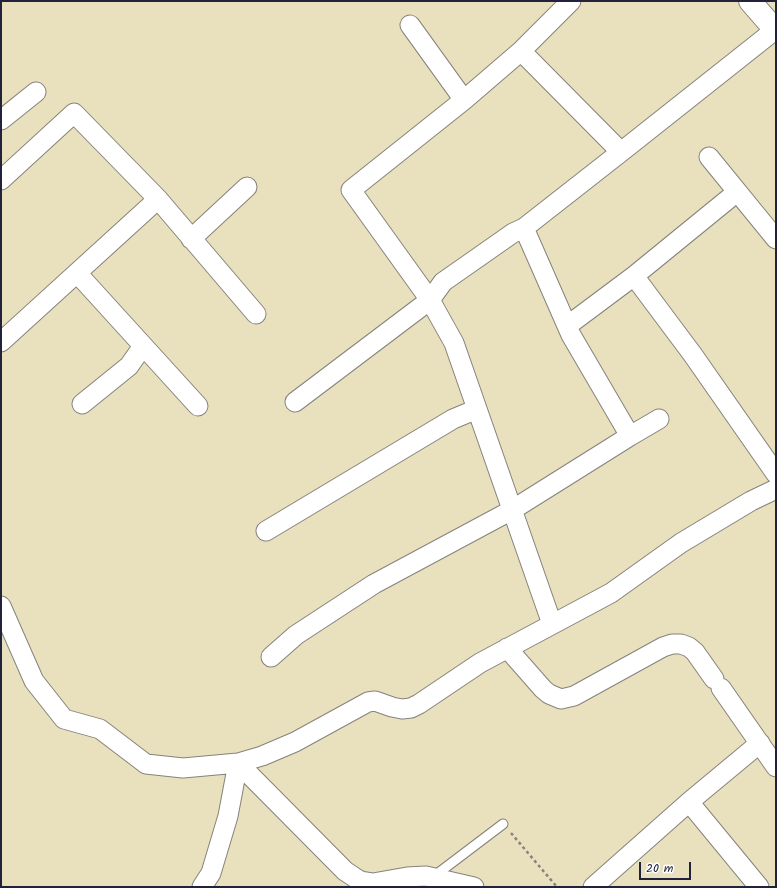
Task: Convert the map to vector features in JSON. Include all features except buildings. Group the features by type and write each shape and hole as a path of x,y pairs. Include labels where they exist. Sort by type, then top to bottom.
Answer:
{"street":[{"path":"552,624 454,343 430,300 351,190 464,100 521,51 571,1"},
{"path":"295,402 430,300 443,282 513,232 524,228 775,30 750,1"},
{"path":"410,25 464,100"},
{"path":"521,51 621,152"},
{"path":"1,120 36,92"},
{"path":"1,180 74,113 158,199 256,314"},
{"path":"709,157 776,239"},
{"path":"192,238 247,187"},
{"path":"567,326 634,276 737,192"},
{"path":"1,341 158,199"},
{"path":"524,228 578,349 630,436"},
{"path":"76,273 198,406"},
{"path":"634,276 693,355 776,474"},
{"path":"82,404 129,366 143,346"},
{"path":"266,531 453,419 477,409"},
{"path":"271,657 296,635 374,584 512,510 630,436 660,419"},
{"path":"1,606 34,680 64,719 100,729 146,764 183,768 238,763 262,756 295,742 368,702 375,701 402,709 411,708 419,704 480,663 611,593 681,543 751,501 776,489"},
{"path":"507,648 543,689 549,694 561,699 574,696 663,647 672,644 681,644 689,647 695,652 776,767"},
{"path":"593,887 689,802 760,743"},
{"path":"238,763 345,871 357,879 373,883 407,877 433,877 474,887"},
{"path":"202,887 211,872 226,823 238,763"},
{"path":"689,802 760,887"}],"lane":[{"path":"433,877 503,824"}],"path":[{"path":"503,824 557,887"}]}
